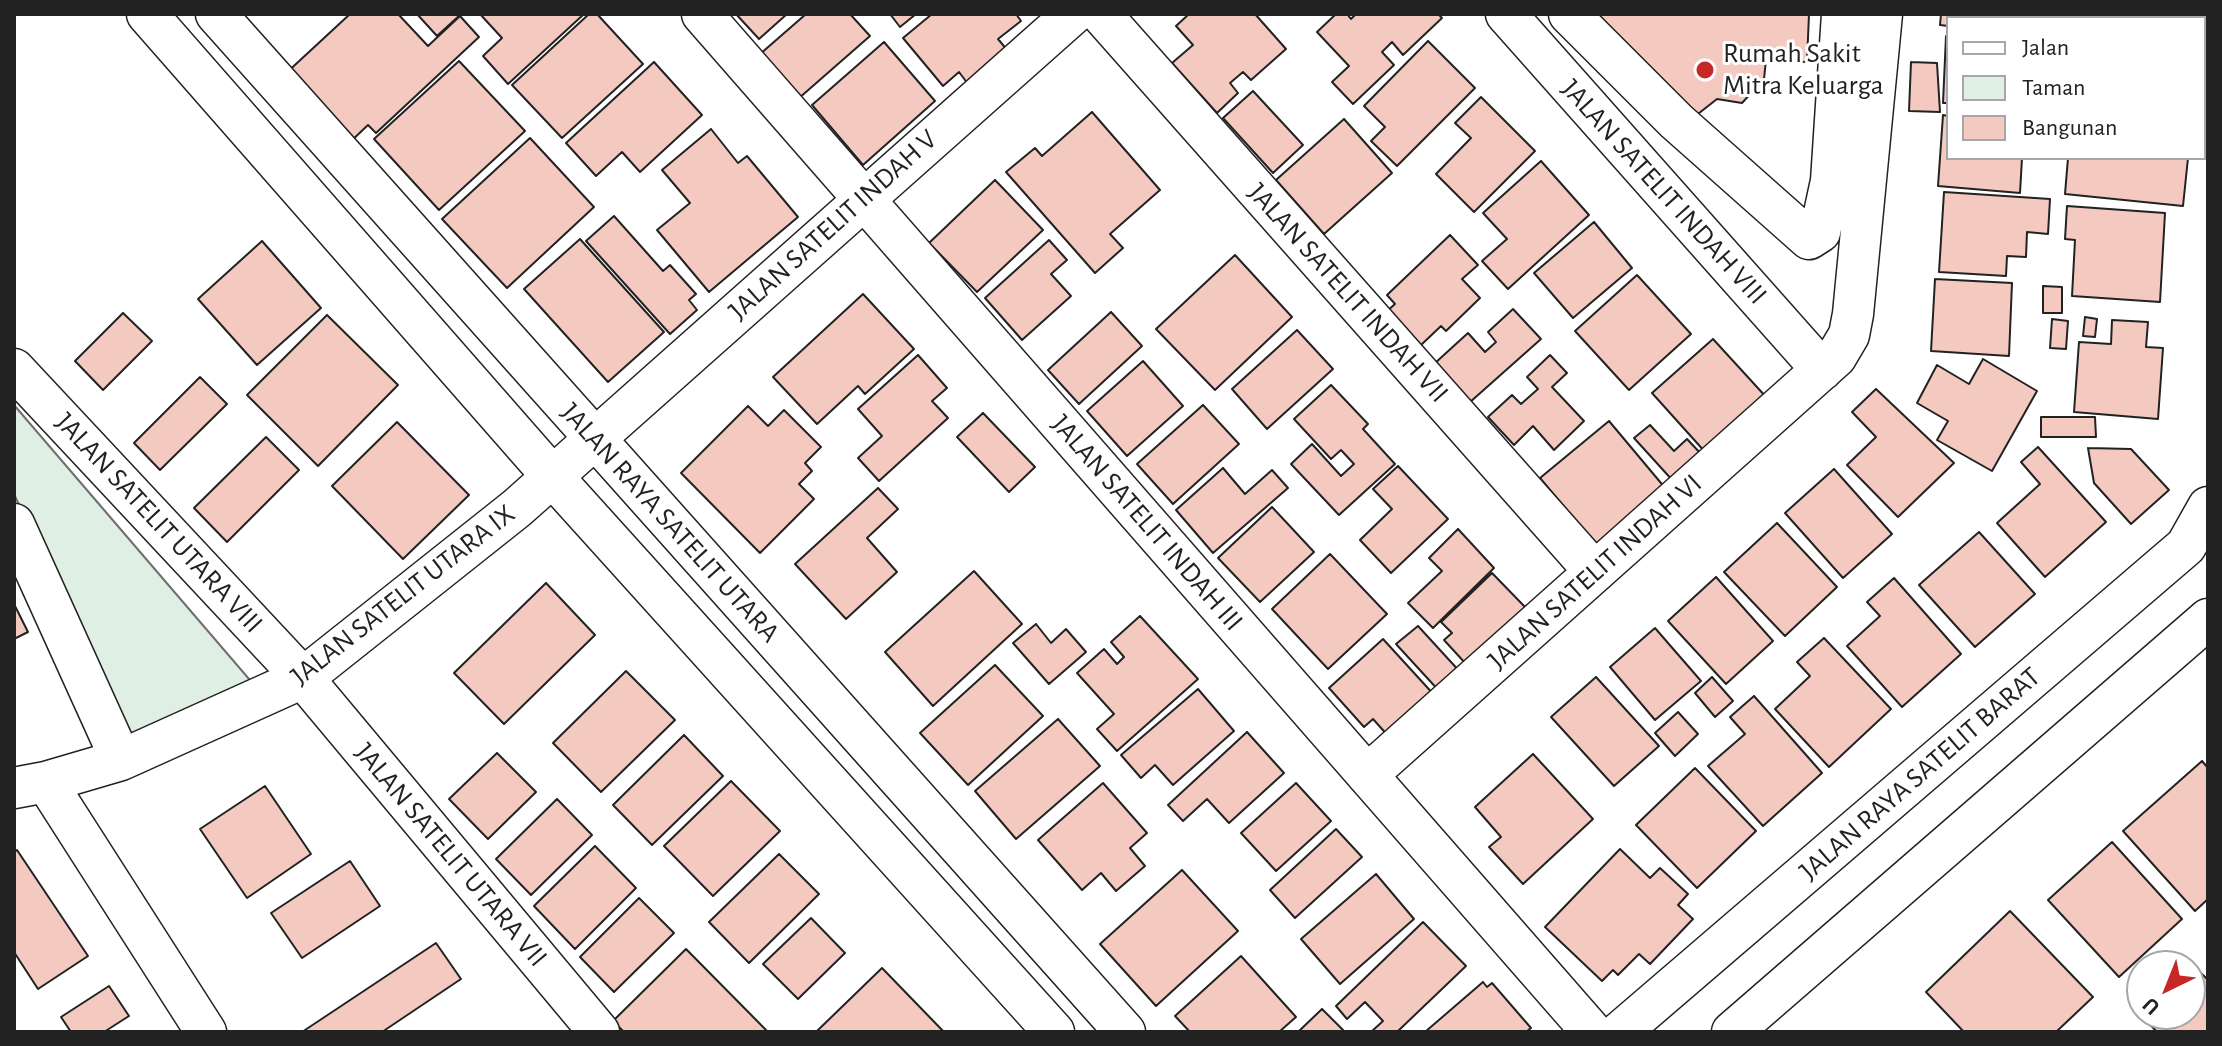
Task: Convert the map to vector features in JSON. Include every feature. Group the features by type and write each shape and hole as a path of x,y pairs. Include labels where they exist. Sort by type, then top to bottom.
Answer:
{"street":[{"name":"JALAN RAYA SATELIT UTARA","path":"147,14 552,476 1054,1032"},
{"name":"JALAN RAYA SATELIT UTARA","path":"216,14 1125,1032"},
{"name":"JALAN SATELIT INDAH III","path":"702,14 1592,1032"},
{"name":"JALAN SATELIT INDAH V","path":"594,439 862,198 1073,14"},
{"name":"JALAN SATELIT INDAH VII","path":"1101,14 1595,572"},
{"path":"1569,14 1676,121 1809,239 1820,232 1831,181 1842,14"},
{"name":"JALAN SATELIT INDAH VI","path":"1367,775 1822,370 1849,335 1882,14"},
{"name":"JALAN SATELIT INDAH VIII","path":"1510,15 1822,370"},
{"name":"JALAN SATELIT UTARA VIII","path":"14,369 303,678"},
{"name":"JALAN SATELIT UTARA IX","path":"30,785 121,760 303,678 594,439"},
{"name":"JALAN RAYA SATELIT BARAT","path":"1620,1032 2186,546 2208,507"},
{"path":"14,524 121,760"},
{"path":"1732,1032 2208,619"},
{"name":"JALAN SATELIT UTARA VII","path":"303,678 599,1032"},
{"path":"30,785 206,1032"}],"green space":[{"path":"14,405 261,693 130,745 14,494"}],"building":[{"path":"350,14 398,14 428,46 460,16 479,37 376,133 368,125 347,145 283,76"},
{"path":"417,14 461,14 437,36"},
{"path":"480,14 584,14 508,84 483,56 502,38"},
{"path":"589,14 597,14 643,64 562,138 512,85"},
{"path":"736,14 787,14 759,39"},
{"path":"806,14 850,14 870,36 798,99 759,55"},
{"path":"890,14 916,14 900,27"},
{"path":"932,14 1016,14 1021,21 998,39 1008,51 968,84 959,72 943,86 903,38"},
{"path":"1189,14 1255,14 1286,49 1251,80 1243,72 1230,83 1238,93 1217,113 1172,63 1193,45 1176,26"},
{"path":"1336,14 1347,14 1351,19 1356,14 1438,14 1442,18 1403,55 1392,42 1382,52 1394,65 1353,104 1332,82 1349,66 1317,32"},
{"name":"Rumah Sakit Mitra Keluarga","path":"1594,14 1809,14 1807,62 1766,60 1764,79 1742,103 1717,99 1689,121"},
{"path":"1941,14 2035,14 1946,16 1946,26 1940,25"},
{"path":"2086,14 2186,14 2186,16"},
{"path":"1946,36 1946,103 1943,103"},
{"path":"1428,41 1475,88 1397,166 1371,141 1385,127 1364,106"},
{"path":"884,42 935,101 863,165 812,105"},
{"path":"2206,57 2208,57 2206,108"},
{"path":"459,61 525,131 439,210 374,139"},
{"path":"654,62 702,115 640,172 622,152 596,176 566,143"},
{"path":"1911,62 1937,63 1940,112 1909,111"},
{"path":"1253,91 1303,145 1273,173 1223,118"},
{"path":"1481,97 1535,151 1474,212 1436,174 1471,138 1455,123"},
{"path":"1092,112 1160,190 1110,234 1123,248 1095,273 1006,172 1035,148 1042,156"},
{"path":"1943,115 1946,116 1946,160 2022,160 2020,193 1938,186"},
{"path":"1344,119 1392,173 1324,234 1276,180"},
{"path":"711,129 738,163 747,156 798,217 709,292 657,230 690,203 662,170"},
{"path":"530,138 594,207 507,288 442,219"},
{"path":"2068,160 2188,160 2183,206 2065,194"},
{"path":"1541,161 1589,215 1508,289 1482,261 1507,239 1483,213"},
{"path":"995,180 1043,230 977,292 929,243"},
{"path":"1944,192 2050,199 2048,234 2027,232 2026,257 2007,256 2006,276 1939,272"},
{"path":"2067,206 2165,213 2160,302 2072,296 2075,240 2065,239"},
{"path":"614,216 663,271 670,265 696,294 689,300 697,310 670,334 586,241"},
{"path":"1594,222 1632,268 1573,318 1534,273"},
{"path":"1450,235 1478,265 1462,279 1480,298 1446,331 1441,326 1420,346 1386,312 1395,304 1387,295"},
{"path":"580,239 664,332 608,382 524,289"},
{"path":"1049,240 1067,260 1051,274 1071,296 1022,340 985,298"},
{"path":"262,241 321,308 257,365 198,299"},
{"path":"1235,255 1292,317 1215,390 1156,329"},
{"path":"1637,275 1691,334 1629,390 1575,331"},
{"path":"1935,279 2012,283 2009,356 1931,351"},
{"path":"2043,286 2062,287 2062,313 2043,313"},
{"path":"863,294 914,349 865,394 858,386 817,424 773,377"},
{"path":"1513,309 1541,339 1469,403 1434,364 1468,333 1485,352 1496,342 1488,332"},
{"path":"1111,312 1142,346 1079,404 1048,370"},
{"path":"123,313 152,341 103,390 75,361"},
{"path":"327,315 398,385 318,466 247,395"},
{"path":"2085,317 2097,319 2095,337 2083,336"},
{"path":"2052,319 2068,321 2066,349 2050,348"},
{"path":"2112,320 2148,322 2146,347 2163,348 2158,419 2074,412 2079,342 2111,344"},
{"path":"1297,330 1333,369 1267,429 1232,389"},
{"path":"1713,339 1767,398 1706,453 1652,393"},
{"path":"918,355 947,388 932,401 948,418 879,481 858,458 882,436 858,409"},
{"path":"1550,355 1567,373 1552,387 1584,421 1554,450 1533,426 1514,445 1488,417 1512,395 1521,404 1538,389 1527,377"},
{"path":"1983,359 2037,391 1992,471 1937,440 1948,421 1917,403 1937,365 1969,384"},
{"path":"1143,361 1183,406 1127,456 1087,411"},
{"path":"200,377 227,404 160,470 134,443"},
{"path":"1331,385 1368,424 1363,429 1395,464 1339,515 1291,464 1312,444 1341,476 1354,464 1341,450 1331,459 1294,419"},
{"path":"1876,389 1954,463 1898,517 1847,465 1876,437 1852,412"},
{"path":"1203,405 1239,444 1173,504 1137,464"},
{"path":"748,406 768,426 784,410 821,447 805,463 812,471 799,484 814,499 760,553 681,473"},
{"path":"983,413 1035,467 1009,492 957,437"},
{"path":"2041,417 2095,417 2096,437 2041,437"},
{"path":"1609,421 1671,495 1602,552 1540,478"},
{"path":"397,422 469,495 403,559 332,486"},
{"path":"1650,425 1674,451 1687,439 1703,456 1674,482 1634,438"},
{"path":"266,437 299,470 227,542 194,508"},
{"path":"2038,447 2106,522 2045,577 1997,523 2040,484 2021,462"},
{"path":"2088,448 2131,449 2169,490 2131,524 2094,483"},
{"path":"1398,466 1448,519 1391,573 1360,540 1392,509 1373,489"},
{"path":"1223,468 1245,494 1272,470 1288,488 1213,553 1176,510"},
{"path":"1834,469 1892,534 1843,578 1785,513"},
{"path":"878,488 898,509 867,538 897,572 846,619 795,564"},
{"path":"1272,507 1314,552 1260,602 1218,558"},
{"path":"1777,523 1837,587 1785,636 1724,572"},
{"path":"1458,529 1494,568 1433,628 1408,603 1442,571 1429,558"},
{"path":"1979,532 2035,594 1975,647 1919,585"},
{"path":"1330,554 1387,614 1328,669 1272,609"},
{"path":"974,571 1022,624 933,706 885,652"},
{"path":"1492,573 1526,608 1466,664 1444,640 1452,633 1441,622"},
{"path":"1716,577 1773,641 1726,684 1668,621"},
{"path":"1894,578 1961,654 1902,707 1847,646 1880,616 1867,602"},
{"path":"546,583 595,635 504,724 454,673"},
{"path":"14,604 28,632 14,639"},
{"path":"1140,616 1198,679 1117,751 1097,729 1114,714 1077,673 1104,649 1117,664 1124,657 1111,642"},
{"path":"1036,624 1051,643 1066,629 1086,652 1049,684 1013,643"},
{"path":"1418,626 1462,674 1441,693 1396,644"},
{"path":"1655,628 1701,681 1655,720 1610,667"},
{"path":"1824,638 1891,709 1829,767 1775,709 1810,676 1797,662"},
{"path":"1383,639 1436,697 1390,738 1373,719 1364,727 1329,688"},
{"path":"995,665 1043,716 968,785 920,733"},
{"path":"626,671 675,720 601,792 553,743"},
{"path":"1596,677 1659,746 1614,786 1551,717"},
{"path":"1712,677 1733,701 1715,717 1695,693"},
{"path":"1198,689 1234,731 1173,785 1155,765 1141,778 1121,755"},
{"path":"1754,696 1822,773 1763,826 1708,766 1745,734 1730,717"},
{"path":"1678,712 1698,734 1675,756 1655,733"},
{"path":"1058,719 1100,766 1016,839 975,791"},
{"path":"1247,732 1284,773 1229,823 1207,799 1183,821 1168,805"},
{"path":"684,735 723,776 652,845 613,805"},
{"path":"497,753 536,792 488,839 449,799"},
{"path":"1533,754 1593,819 1523,884 1489,847 1501,837 1475,807"},
{"path":"2202,761 2208,768 2208,899 2195,911 2123,831"},
{"path":"1695,768 1756,831 1697,888 1636,825"},
{"path":"731,781 780,831 713,896 664,846"},
{"path":"1103,783 1147,833 1130,848 1145,866 1116,891 1101,873 1082,890 1038,840"},
{"path":"1296,783 1331,821 1276,871 1241,833"},
{"path":"265,786 311,854 247,898 200,829"},
{"path":"557,799 592,835 531,895 496,859"},
{"path":"1336,829 1362,857 1295,918 1270,890"},
{"path":"2112,842 2182,919 2148,950 2126,950 2126,971 2119,977 2048,900"},
{"path":"595,846 636,888 575,949 534,906"},
{"path":"1620,849 1650,878 1660,868 1688,894 1678,905 1693,919 1650,964 1639,954 1618,975 1613,970 1602,981 1545,927"},
{"path":"17,850 88,956 38,989 14,952 14,852"},
{"path":"779,854 819,894 749,963 709,922"},
{"path":"350,861 380,906 302,958 271,913"},
{"path":"1182,870 1238,931 1156,1006 1100,944"},
{"path":"1376,874 1414,919 1340,984 1301,939"},
{"path":"639,898 674,933 614,992 580,957"},
{"path":"2010,911 2093,997 2056,1032 1964,1032 1926,992"},
{"path":"811,918 845,953 798,999 763,964"},
{"path":"1423,922 1466,966 1397,1032 1371,1032 1383,1021 1365,1002 1347,1019 1336,1006"},
{"path":"436,943 461,979 382,1032 302,1032"},
{"path":"686,949 768,1032 624,1032 613,1021"},
{"path":"1241,956 1296,1017 1279,1032 1190,1032 1175,1016"},
{"path":"882,968 944,1032 816,1032"},
{"path":"2206,978 2208,1032 2155,1030 2206,1030"},
{"path":"1483,982 1487,987 1492,983 1531,1028 1526,1032 1425,1032"},
{"path":"109,986 129,1016 104,1032 71,1032 61,1017"},
{"path":"1322,1009 1345,1032 1298,1032"}],"place":[{"name":"Rumah Sakit Mitra Keluarga","path":"1705,70"}]}
